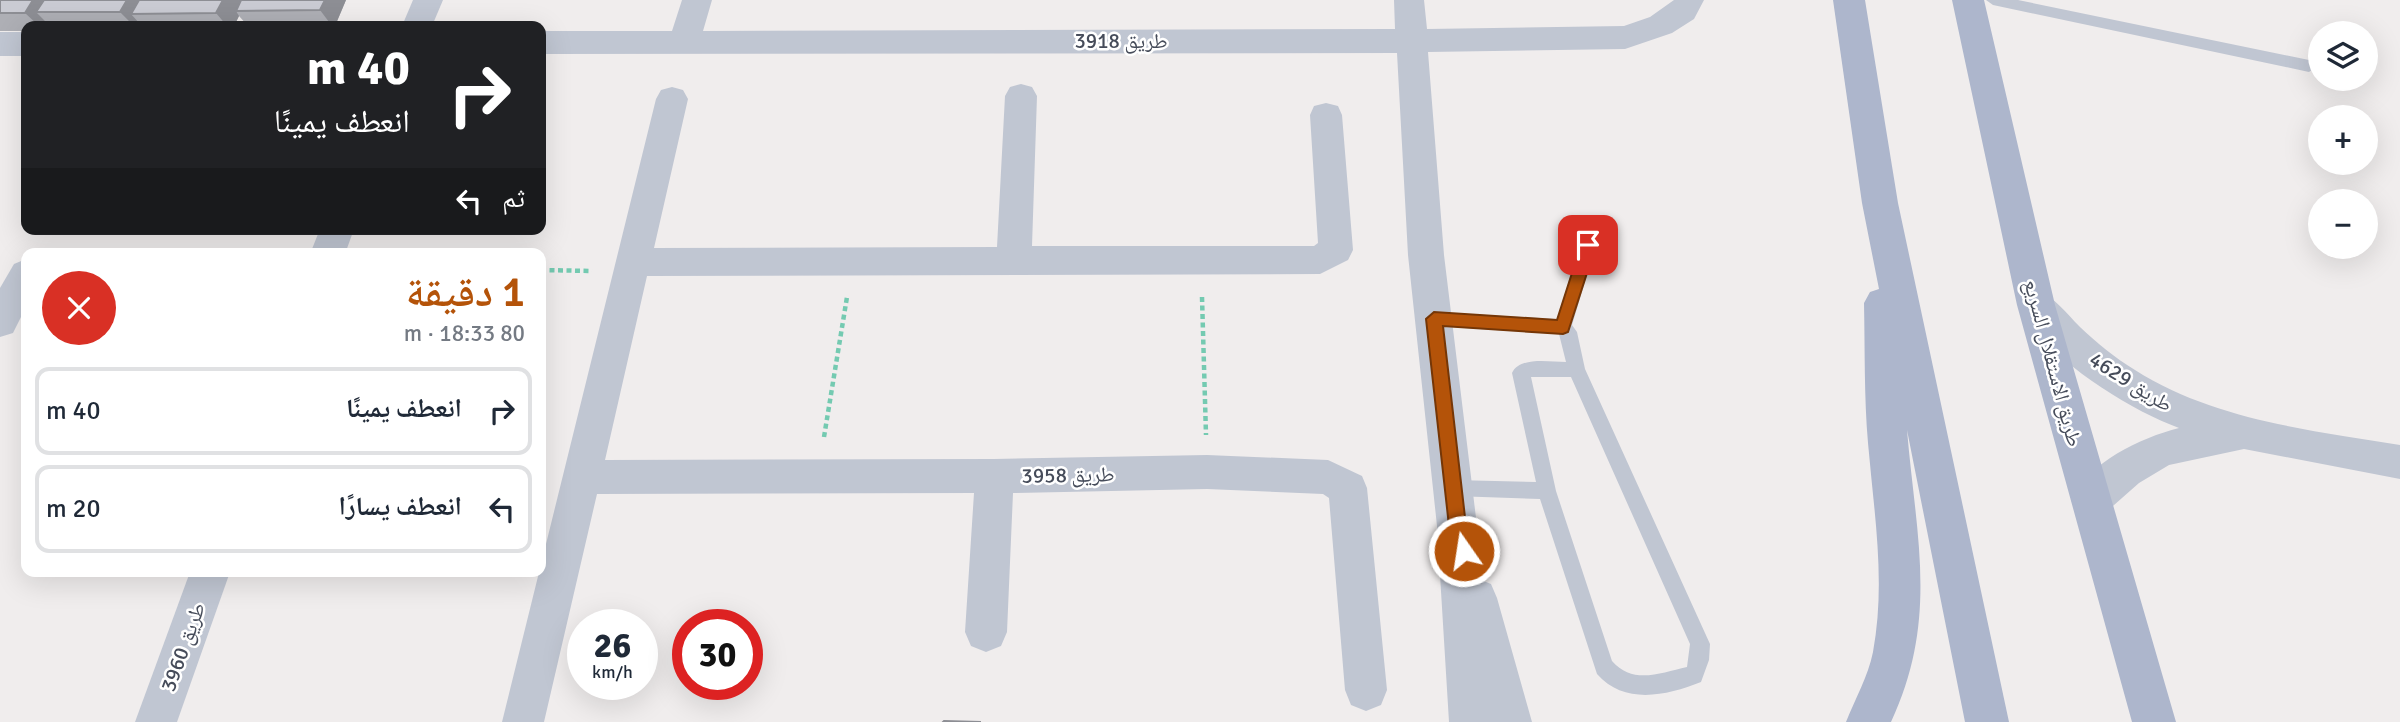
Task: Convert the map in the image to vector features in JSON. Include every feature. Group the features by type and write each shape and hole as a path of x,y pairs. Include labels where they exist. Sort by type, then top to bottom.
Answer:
{"main road":[{"path":"1849,0 1880,203 1987,722"},
{"name":"طريق الاستقلال السريع","path":"1968,0 2036,305 2154,722"},
{"path":"1868,722 1890,675 1902,608 1902,565 1886,412 1880,203"}],"street":[{"path":"419,21 428,0"},
{"path":"684,43 697,0"},
{"path":"1409,0 1426,255 1455,507 1470,722"},
{"name":"طريق 3918","path":"546,43 1411,41 1625,37 1661,25 1683,11 1689,0"},
{"path":"0,44 21,44"},
{"path":"1014,261 1021,96"},
{"path":"523,722 672,99"},
{"path":"632,267 853,262 1320,260 1336,250 1326,116"},
{"path":"0,271 21,273"},
{"path":"0,321 21,282"},
{"name":"طريق 4629","path":"2036,305 2075,346 2124,383 2181,414 2242,434 2400,462"},
{"name":"طريق 4629","path":"2091,500 2119,472 2155,452 2197,440 2242,434"},
{"name":"طريق 3958","path":"582,477 993,476 1207,472 1328,477 1348,488 1366,690"},
{"path":"986,632 993,476"},
{"path":"1455,507 1511,722"},
{"name":"طريق 3960","path":"156,722 208,577"}],"lane":[{"path":"1993,0 2308,66"},
{"path":"1563,327 1588,245"},
{"path":"1434,319 1563,327 1568,332 1576,369 1700,644 1694,675 1629,688 1613,680 1604,667 1548,491 1521,373 1525,370 1576,369"},
{"path":"1455,507 1548,491"}],"path":[{"path":"1201,261 1207,472"},
{"path":"818,476 853,262"},
{"path":"546,270 632,267"}],"building":[{"path":"0,0 33,0 25,13 0,13"},
{"path":"44,0 127,0 120,12 36,12"},
{"path":"139,0 223,0 216,13 131,14"},
{"path":"241,0 325,0 320,10 236,11"}],"route":[{"path":"1464,551 1457,526 1434,319 1563,327 1588,245"}]}
